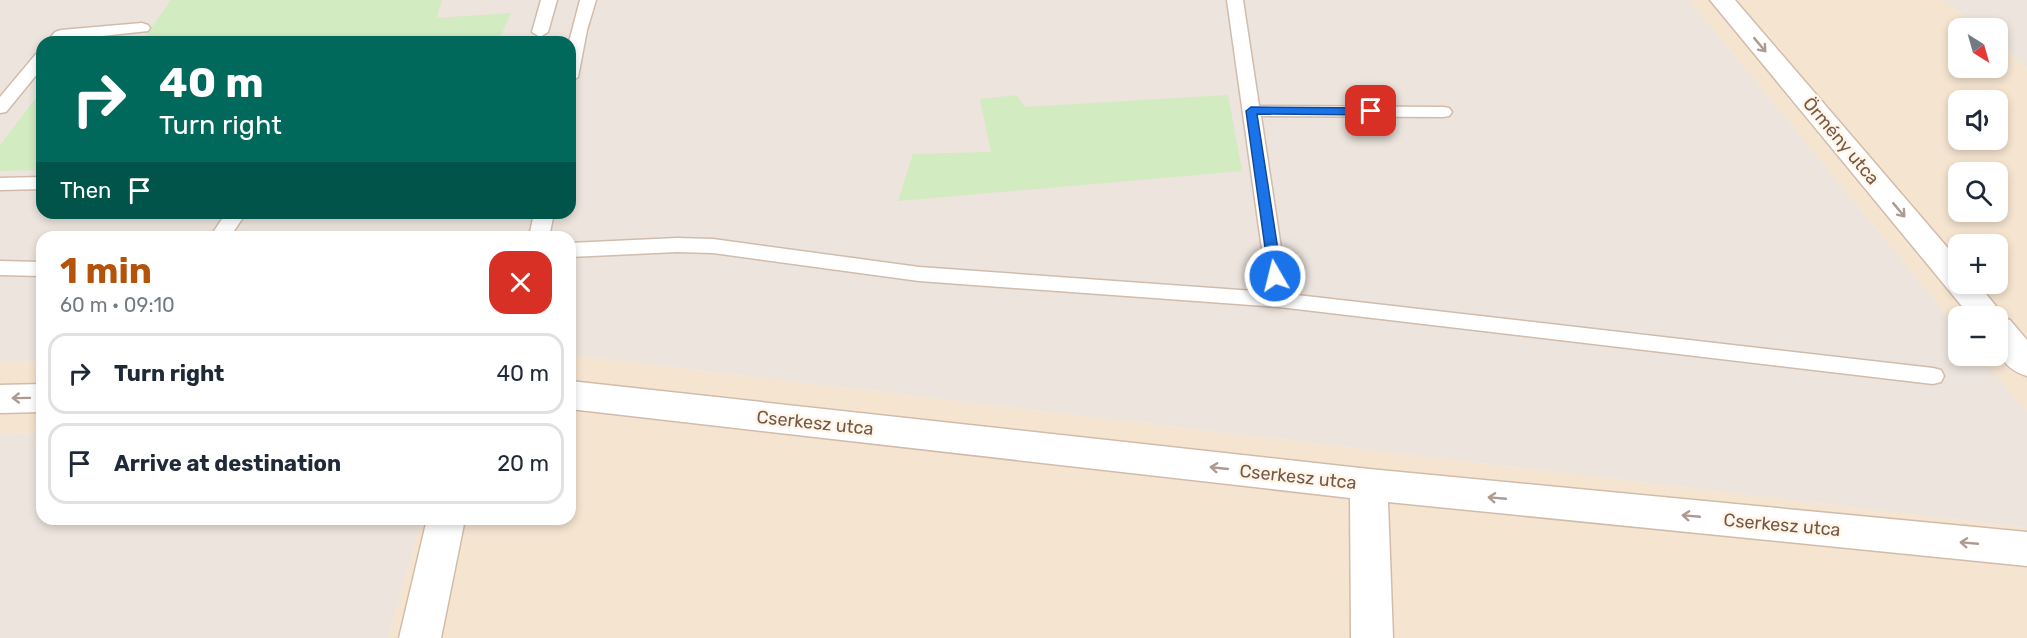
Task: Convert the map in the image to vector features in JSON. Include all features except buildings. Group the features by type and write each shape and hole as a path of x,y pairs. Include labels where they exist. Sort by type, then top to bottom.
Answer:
{"street":[{"name":"Örmény utca","path":"1722,0 1948,269"},
{"name":"Örmény utca","path":"1969,294 1980,306"},
{"path":"2008,341 2027,363"},
{"name":"Cserkesz utca","path":"576,396 1369,485 2027,549"},
{"path":"0,399 36,398"},
{"path":"1369,485 1372,638"},
{"path":"420,638 445,525"}],"lane":[{"path":"540,32 549,0"},
{"path":"576,46 588,0"},
{"path":"1235,0 1279,300"},
{"path":"60,36 61,34 142,28"},
{"path":"0,108 36,64"},
{"path":"1251,111 1443,112"},
{"path":"0,184 36,183"},
{"path":"576,250 677,244 713,246 919,274 1279,300 1933,376"},
{"path":"0,268 36,269"}],"shaded area":[{"path":"0,0 1689,0 1948,317 1948,366 1988,366 2027,413 2027,528 576,356 576,231 36,231 36,361 0,362"},
{"path":"1689,0 1944,0 1966,18 1948,18 1948,78 2008,78 2008,52 2027,68 2027,413 1988,366 2008,366 2008,306 1948,306 1948,317"},
{"path":"1944,0 2027,0 2027,68 2008,52 2008,18 1966,18"},
{"path":"576,356 2027,528 2027,638 388,638 420,525 576,525"},
{"path":"36,361 36,433 0,434 0,362"},
{"path":"36,433 36,525 420,525 388,638 0,638 0,434"}],"green space":[{"path":"171,0 442,0 436,18 511,13 501,36 145,36"},
{"path":"1017,95 1025,107 1228,95 1242,171 898,201 913,154 991,152 980,99"},
{"path":"36,98 36,170 0,171 0,145"}],"route":[{"path":"1275,276 1251,111 1371,111"}]}
